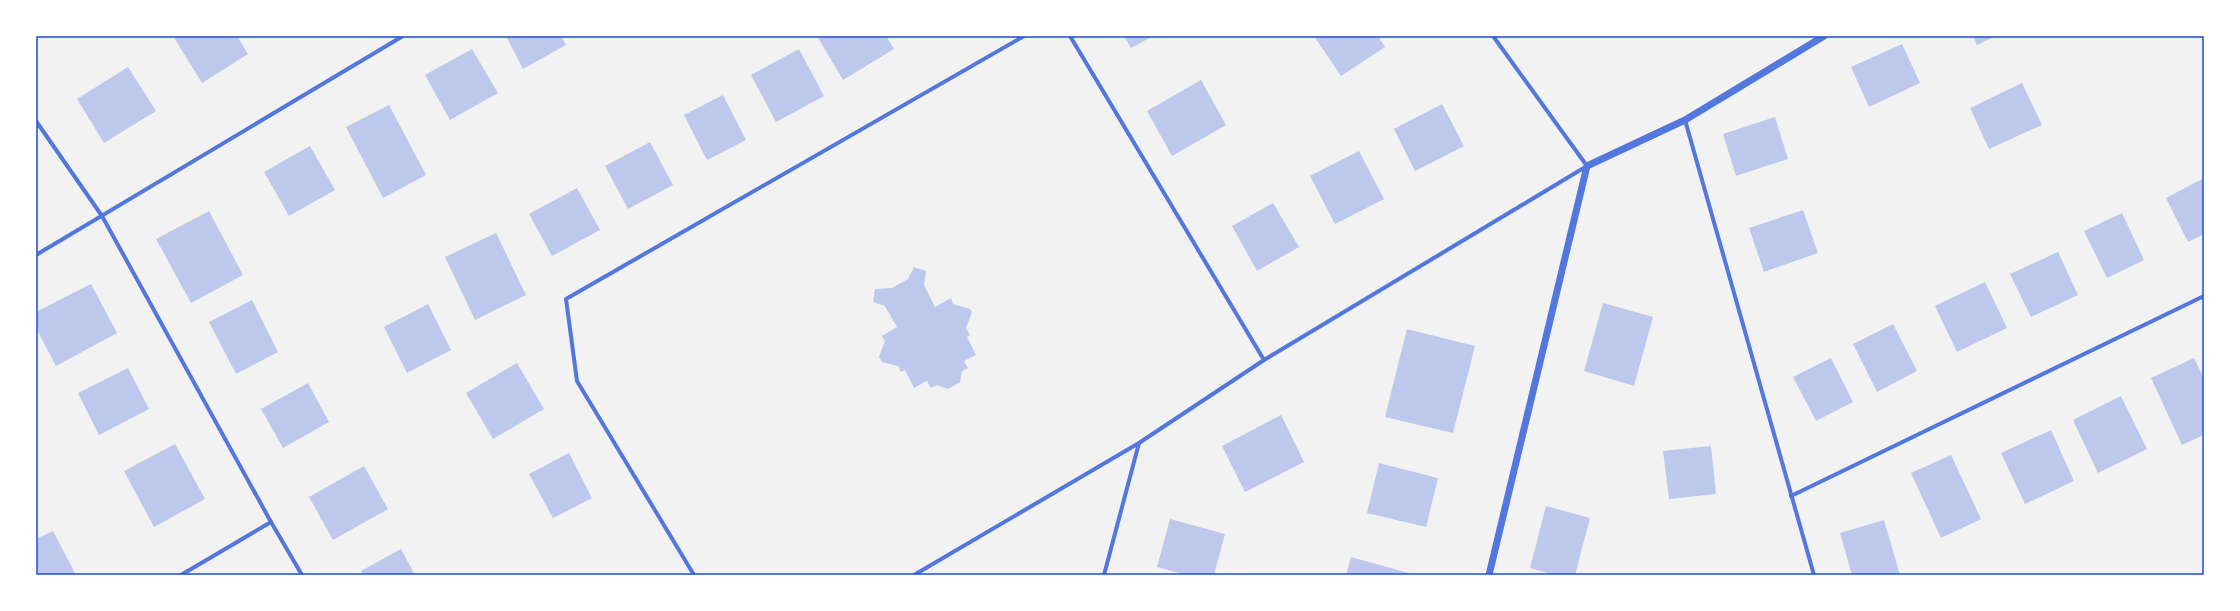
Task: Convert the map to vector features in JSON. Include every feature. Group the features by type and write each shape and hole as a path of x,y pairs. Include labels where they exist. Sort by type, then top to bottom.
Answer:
{"street":[{"path":"36,255 403,36"},
{"path":"694,575 577,382 566,299 1024,36"},
{"path":"1070,36 1264,360"},
{"path":"1489,575 1587,166 1493,36"},
{"path":"914,575 1139,443 1264,360 1587,166 1685,120 1824,36"},
{"path":"1685,120 1814,575"},
{"path":"36,121 102,216 271,522 302,575"},
{"path":"1791,496 2204,296"},
{"path":"1104,575 1139,443"},
{"path":"181,575 271,522"}],"building":[{"path":"173,36 237,36 248,54 202,83"},
{"path":"506,36 561,36 566,45 523,69"},
{"path":"817,36 886,36 894,49 843,80"},
{"path":"1124,36 1153,36 1131,48"},
{"path":"1314,36 1378,36 1385,47 1341,76"},
{"path":"1973,36 1996,36 1977,45"},
{"path":"1902,44 1920,83 1869,107 1851,67"},
{"path":"472,49 498,93 450,120 425,75"},
{"path":"799,49 824,96 776,122 751,75"},
{"path":"128,67 156,111 104,143 77,99"},
{"path":"1201,80 1226,125 1172,156 1147,111"},
{"path":"2022,83 2042,125 1989,149 1970,108"},
{"path":"723,95 746,140 707,160 684,115"},
{"path":"1442,104 1464,146 1415,171 1394,129"},
{"path":"389,105 426,175 383,198 346,127"},
{"path":"1775,117 1788,159 1736,176 1723,134"},
{"path":"650,142 673,185 628,209 605,166"},
{"path":"310,146 335,190 289,216 264,172"},
{"path":"1359,151 1384,199 1335,224 1310,176"},
{"path":"2204,178 2204,234 2188,242 2166,198"},
{"path":"577,188 600,230 552,256 529,214"},
{"path":"1273,203 1299,247 1257,271 1232,226"},
{"path":"1803,210 1818,253 1764,272 1749,228"},
{"path":"209,211 243,275 191,303 156,239"},
{"path":"2122,213 2144,260 2107,278 2084,231"},
{"path":"496,233 526,295 475,320 445,257"},
{"path":"2058,252 2078,295 2031,317 2010,274"},
{"path":"914,267 926,271 924,285 935,307 951,298 953,304 970,309 972,312 966,328 970,335 967,337 976,355 964,361 968,368 962,371 960,382 948,389 937,385 931,388 927,381 914,388 905,370 901,372 898,366 882,362 879,357 885,341 882,336 897,327 885,306 873,302 875,289 892,288 908,279"},
{"path":"1985,282 2007,328 1957,352 1935,306"},
{"path":"91,284 117,333 56,366 36,328 36,312"},
{"path":"252,300 278,352 236,374 209,322"},
{"path":"1603,303 1653,317 1634,386 1584,371"},
{"path":"428,304 451,350 407,373 384,327"},
{"path":"1893,324 1917,371 1877,392 1853,344"},
{"path":"1407,329 1475,346 1453,433 1385,417"},
{"path":"1831,358 1853,402 1816,421 1793,377"},
{"path":"2194,358 2204,378 2204,435 2182,445 2151,378"},
{"path":"517,363 544,409 493,439 466,393"},
{"path":"128,368 149,409 99,435 78,393"},
{"path":"308,383 329,422 283,448 261,409"},
{"path":"2121,396 2147,449 2098,473 2073,420"},
{"path":"1281,415 1304,462 1245,492 1222,446"},
{"path":"2051,430 2074,481 2025,504 2001,453"},
{"path":"175,444 205,499 154,527 124,471"},
{"path":"1711,446 1716,494 1669,499 1663,451"},
{"path":"569,453 592,498 553,518 529,474"},
{"path":"1951,455 1981,519 1941,538 1911,473"},
{"path":"1379,463 1438,478 1426,527 1367,513"},
{"path":"364,466 388,509 333,540 309,497"},
{"path":"1546,506 1590,518 1575,575 1554,575 1530,568"},
{"path":"1170,519 1225,534 1214,575 1186,575 1157,567"},
{"path":"1884,520 1900,575 1852,575 1840,533"},
{"path":"53,531 76,575 36,575 36,539"},
{"path":"401,549 415,575 364,575 361,571"},
{"path":"1351,557 1416,575 1346,575"}]}
